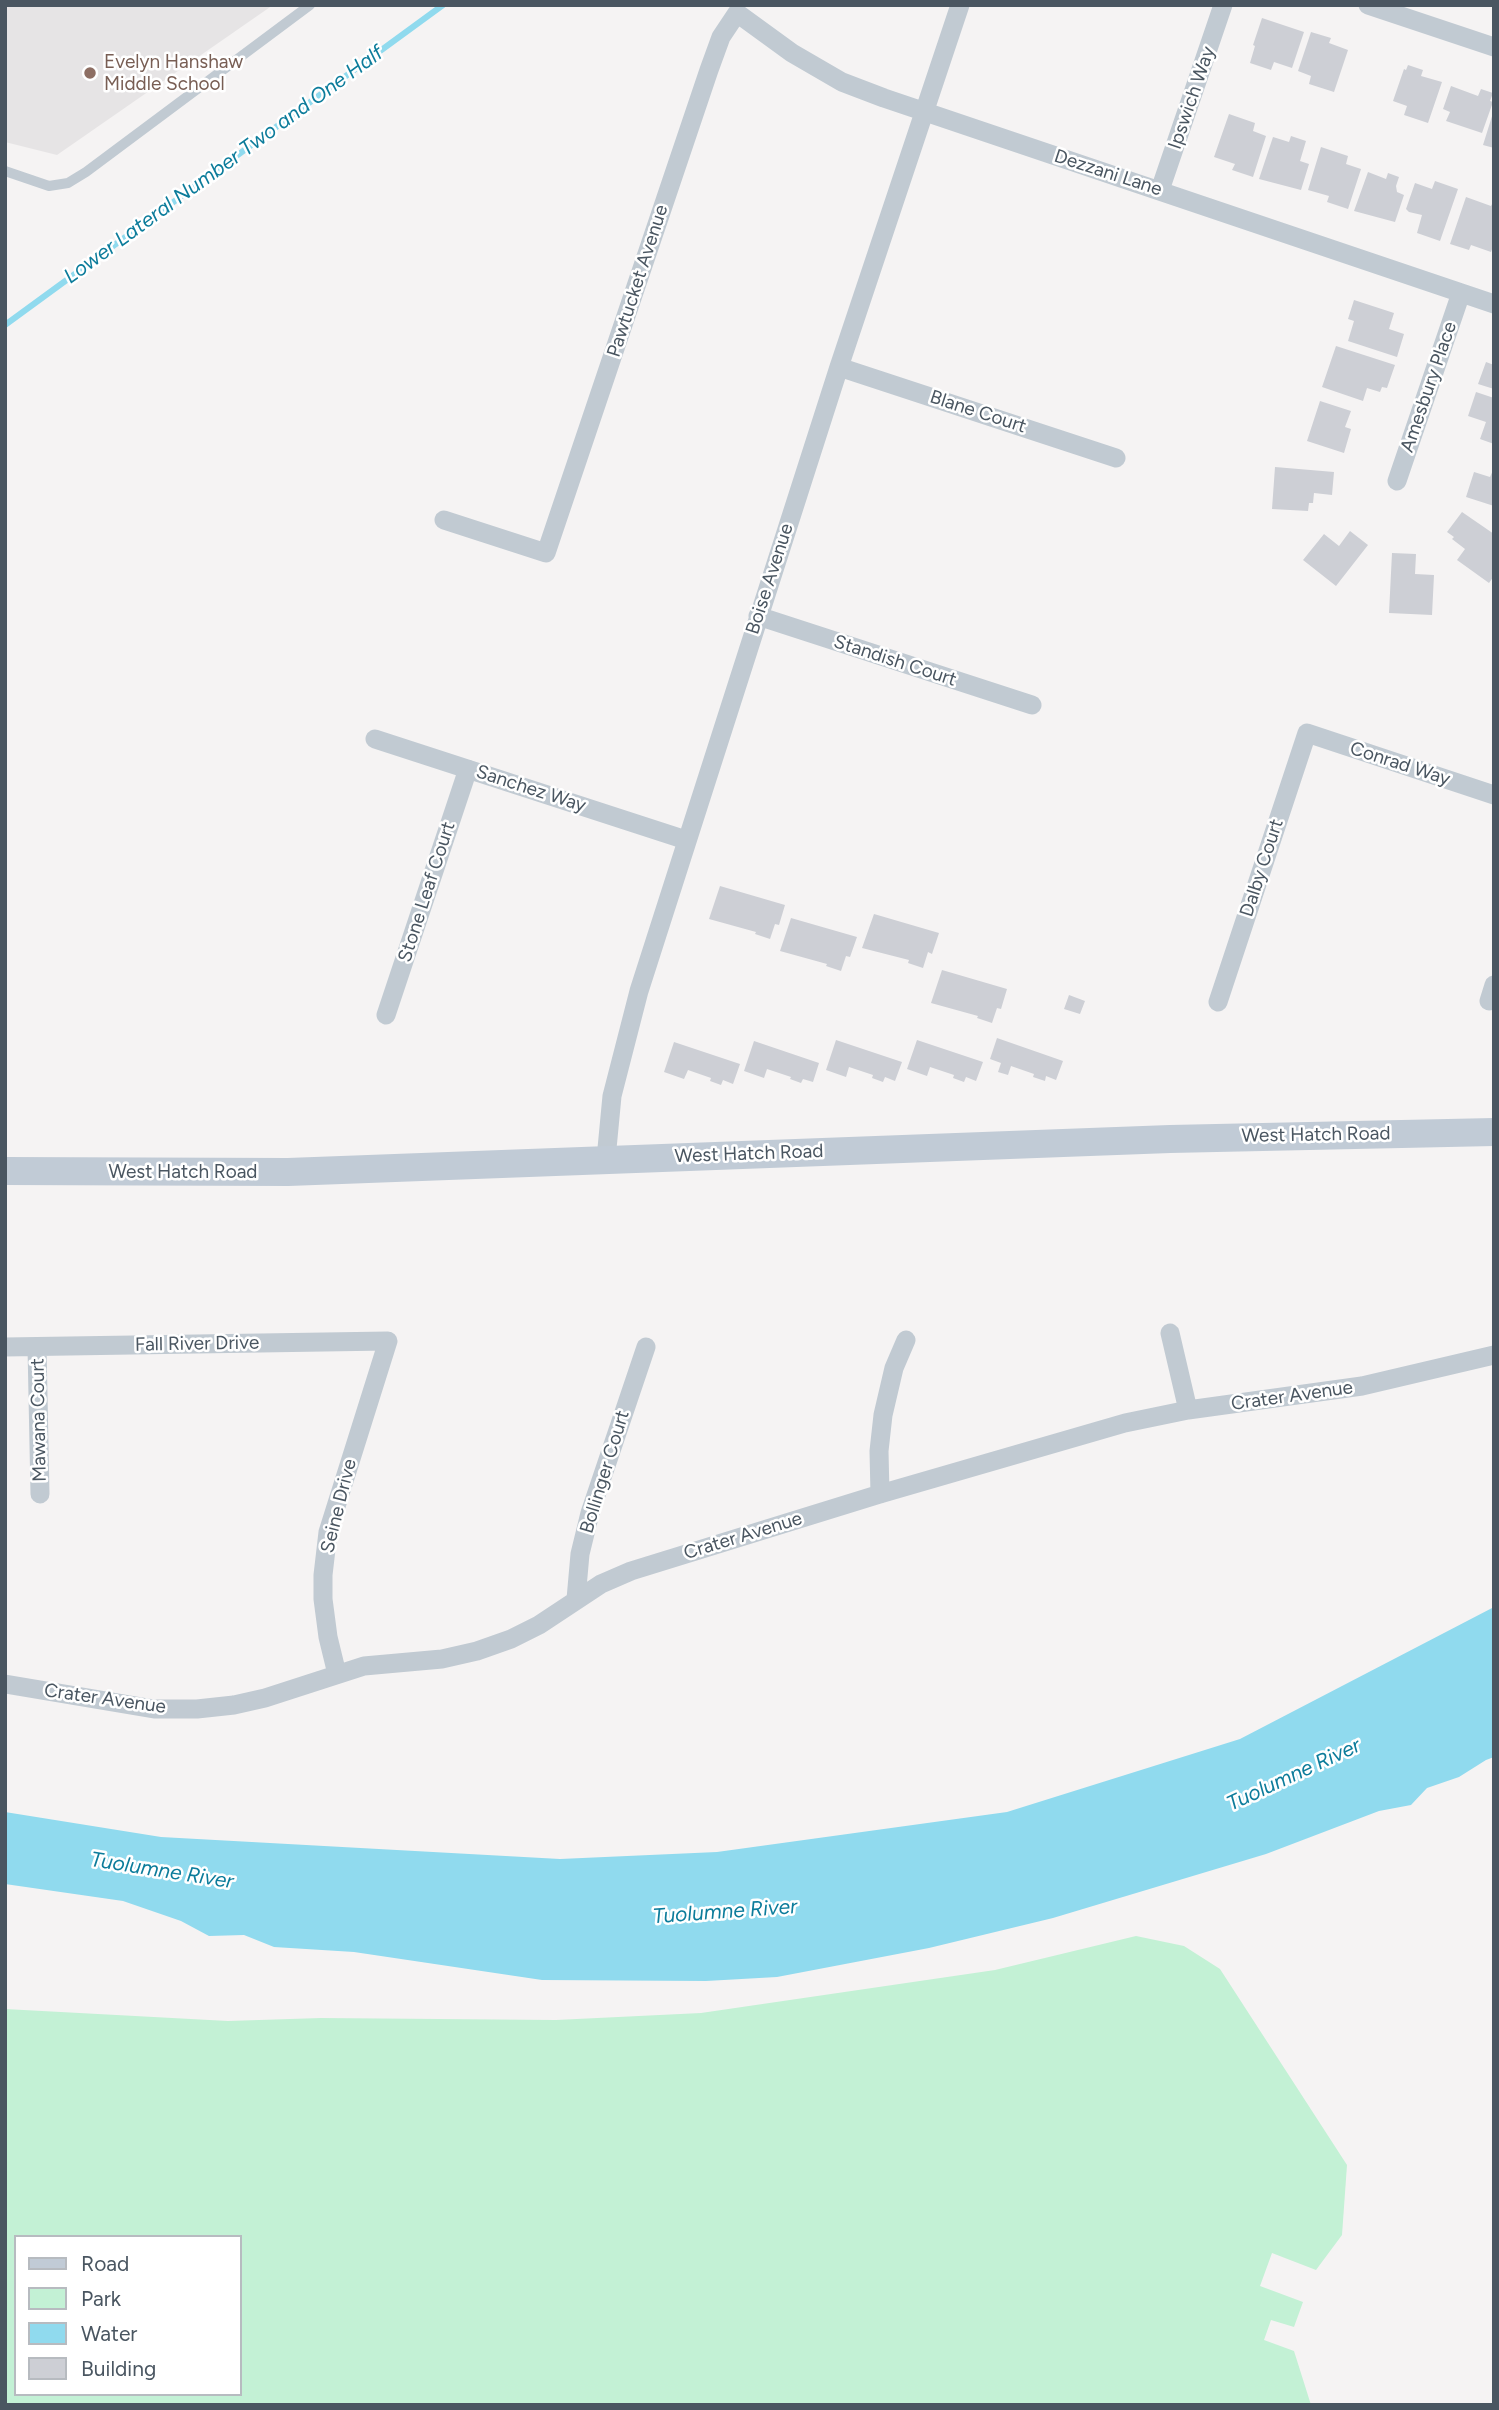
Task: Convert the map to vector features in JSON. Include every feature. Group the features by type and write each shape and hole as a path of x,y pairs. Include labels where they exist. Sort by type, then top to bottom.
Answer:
{"main road":[{"name":"West Hatch Road","path":"5,1171 288,1172 1170,1139 1494,1132"}],"street":[{"name":"Boise Avenue","path":"606,1159 612,1096 624,1045 686,840 839,367 960,5"},
{"name":"Ipswich Way","path":"1160,190 1223,5"},
{"path":"1368,5 1494,47"},
{"name":"Dezzani Lane","path":"737,13 792,53 842,82 1494,304"},
{"name":"Pawtucket Avenue","path":"444,520 546,553 709,70 721,37 737,13"},
{"name":"Amesbury Place","path":"1397,481 1461,293"},
{"name":"Blane Court","path":"839,367 1116,458"},
{"name":"Standish Court","path":"758,616 1032,705"},
{"name":"Conrad Way","path":"1307,733 1494,795"},
{"name":"Dalby Court","path":"1218,1002 1307,733"},
{"name":"Sanchez Way","path":"375,739 686,840"},
{"name":"Stone Leaf Court","path":"386,1015 468,769"},
{"path":"1170,1333 1188,1410"},
{"path":"880,1494 879,1451 883,1415 894,1368 906,1340"},
{"name":"Fall River Drive","path":"5,1347 388,1341"},
{"name":"Seine Drive","path":"337,1674 323,1599 328,1532 388,1341"},
{"name":"Mawana Court","path":"37,1347 40,1494"},
{"name":"Bollinger Court","path":"576,1599 580,1554 590,1513 646,1347"},
{"name":"Crater Avenue","path":"5,1684 155,1709 197,1709 234,1705 265,1698 364,1665 442,1658 477,1651 539,1625 601,1584 631,1571 880,1494 1125,1423 1188,1410 1362,1386 1494,1355"}],"lane":[{"path":"5,171 49,186 68,183 310,5"}],"shaded area":[{"name":"Evelyn Hanshaw Middle School","path":"5,5 273,5 57,155 5,142"}],"green space":[{"path":"1136,1936 1184,1946 1220,1969 1347,2165 1342,2235 1316,2270 1272,2253 1260,2286 1303,2302 1294,2327 1271,2320 1264,2340 1294,2351 1311,2405 5,2405 5,2009 228,2021 321,2018 556,2020 701,2013 995,1970"}],"water":[{"name":"Tuolumne River","path":"1494,1607 1494,1757 1459,1777 1427,1788 1411,1805 1379,1811 1266,1854 1053,1918 929,1948 777,1977 706,1981 542,1980 354,1952 274,1947 244,1935 209,1936 181,1921 123,1901 5,1884 5,1812 161,1837 560,1859 717,1852 1007,1812 1240,1739"}],"building":[{"path":"1262,18 1304,32 1292,68 1274,62 1271,70 1250,63"},
{"path":"1311,32 1331,38 1329,43 1348,50 1334,92 1309,84 1311,76 1298,71"},
{"path":"1408,65 1423,70 1421,76 1442,82 1428,123 1404,115 1407,106 1393,101 1404,69 1406,70"},
{"path":"1451,86 1478,96 1481,89 1493,93 1490,101 1493,102 1482,133 1446,121 1450,112 1443,109"},
{"path":"1494,113 1494,148 1483,145"},
{"path":"1229,114 1255,123 1253,131 1266,136 1253,177 1232,170 1235,164 1214,157"},
{"path":"1291,136 1306,141 1300,161 1309,164 1301,190 1259,179 1273,137 1289,142"},
{"path":"1321,147 1348,156 1346,164 1361,169 1348,209 1327,202 1329,196 1308,190"},
{"path":"1368,172 1386,179 1388,173 1399,177 1397,192 1404,195 1395,222 1354,211"},
{"path":"1435,181 1458,189 1440,241 1417,233 1422,215 1406,209 1415,183 1432,189"},
{"path":"1466,197 1491,206 1494,200 1494,244 1491,252 1471,245 1469,250 1450,244"},
{"path":"1354,300 1394,313 1389,329 1404,334 1397,357 1348,341 1354,321 1348,319"},
{"path":"1336,346 1395,365 1387,388 1382,387 1380,392 1367,388 1363,401 1322,387"},
{"path":"1486,362 1494,365 1494,389 1478,384"},
{"path":"1476,392 1494,398 1494,444 1480,439 1486,422 1468,416"},
{"path":"1320,401 1351,411 1345,427 1351,429 1344,453 1307,441"},
{"path":"1275,467 1334,472 1332,495 1314,493 1313,503 1309,503 1308,511 1272,509"},
{"path":"1494,468 1494,506 1466,497 1474,472 1490,477"},
{"path":"1462,512 1494,534 1494,576 1489,583 1457,560 1465,549 1447,532"},
{"path":"1350,531 1368,545 1336,586 1303,560 1324,534 1339,546"},
{"path":"1392,553 1416,554 1415,574 1434,575 1432,615 1389,613"},
{"path":"720,886 785,905 779,925 775,924 770,939 755,934 756,932 709,919"},
{"path":"874,914 939,933 932,954 928,952 923,968 908,963 909,960 862,948"},
{"path":"791,918 857,937 850,957 846,956 841,971 826,966 827,964 780,951"},
{"path":"942,970 1007,989 1001,1009 997,1008 992,1023 977,1018 978,1016 931,1003"},
{"path":"1069,995 1085,1001 1080,1014 1064,1009"},
{"path":"997,1038 1063,1061 1056,1080 1046,1076 1045,1081 1011,1066 1008,1075 998,1072 1001,1063 990,1059"},
{"path":"836,1040 902,1062 895,1081 885,1077 883,1082 872,1078 873,1075 849,1067 846,1077 826,1070"},
{"path":"917,1040 983,1062 976,1081 966,1077 964,1082 953,1078 954,1075 930,1067 927,1076 907,1069"},
{"path":"754,1041 819,1063 813,1082 803,1079 801,1083 767,1069 764,1078 744,1071"},
{"path":"674,1042 740,1064 733,1084 723,1080 721,1085 710,1081 711,1078 688,1070 684,1079 664,1072"}],"waterway":[{"name":"Lower Lateral Number Two and One Half","path":"5,325 443,5"}],"place":[{"name":"Evelyn Hanshaw Middle School","path":"90,73"}]}
